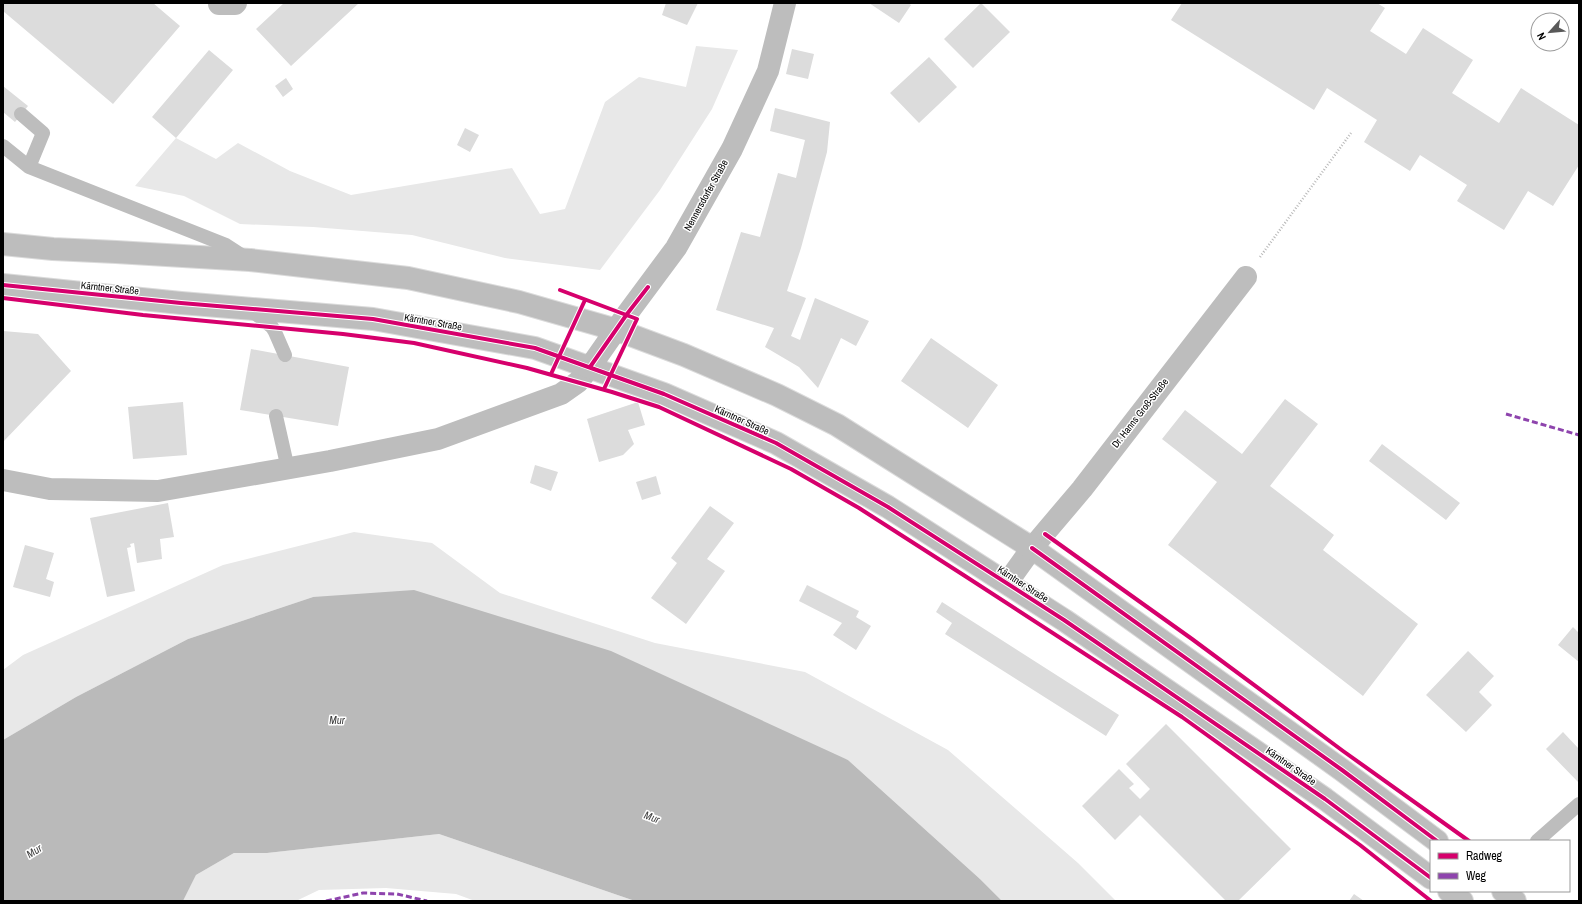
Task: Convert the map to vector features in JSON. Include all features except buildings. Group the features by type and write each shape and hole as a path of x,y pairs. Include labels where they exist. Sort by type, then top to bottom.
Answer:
{"main road":[{"name":"Nennersdorfer Straße","path":"590,367 676,248 732,150 768,71 785,3"},
{"path":"3,244 53,249 250,260 408,278 519,302 617,330 684,355 777,395 837,425 1032,548 1342,770 1436,840"},
{"name":"Dr. Hanns Groß-Straße","path":"1007,583 1032,548 1082,489 1246,277"},
{"name":"Kärntner Straße","path":"3,285 181,303 373,319 535,348 664,394 776,443 888,507 1064,620 1325,799 1430,877"},
{"path":"3,480 50,489 158,491 288,468 438,439 561,394 578,382 590,367"},
{"path":"1450,892 1462,901"},
{"path":"1504,892 1515,901"}],"lane":[{"path":"21,114 43,133 29,167"},
{"path":"3,146 29,167 226,245 250,260"},
{"path":"248,308 272,327 284,355"},
{"path":"276,416 288,468"},
{"path":"1539,840 1579,804"}],"path":[{"path":"1246,277 1351,133"}],"shaded area":[{"path":"696,46 738,50 712,109 660,190 600,270 505,258 412,235 313,227 240,224 184,196 135,186 176,138 216,159 238,143 290,171 351,195 512,168 540,214 565,209 605,102 639,77 686,87"},
{"path":"354,532 432,543 500,593 655,643 805,672 948,750 1078,863 1116,901 1002,901 980,879 848,760 313,597 188,639 76,697 3,740 3,670 23,655 223,565"},
{"path":"439,834 635,901 475,901 456,894 386,888 319,890 296,901 183,901 196,875 234,853 267,853"}],"water":[{"name":"Mur","path":"414,590 611,651 848,760 980,879 1002,901 635,901 439,834 267,853 234,853 196,875 183,901 3,901 3,740 76,697 188,639 313,597"}],"marked path":[{"path":"1506,414 1579,435"},
{"path":"326,901 363,893 397,894 427,901"}],"cycle path":[{"path":"3,285 181,303 373,319 535,348 664,394 776,443 888,507 1064,620 1325,799 1430,877"},
{"path":"590,367 648,287"},
{"path":"560,290 637,319 604,389"},
{"path":"3,298 143,315 343,334 414,343 527,368 659,407 791,469 859,508 1182,717 1360,845 1431,901"},
{"path":"551,374 585,300"},
{"path":"1045,534 1468,840"},
{"path":"1032,548 1342,770 1436,840"}]}
